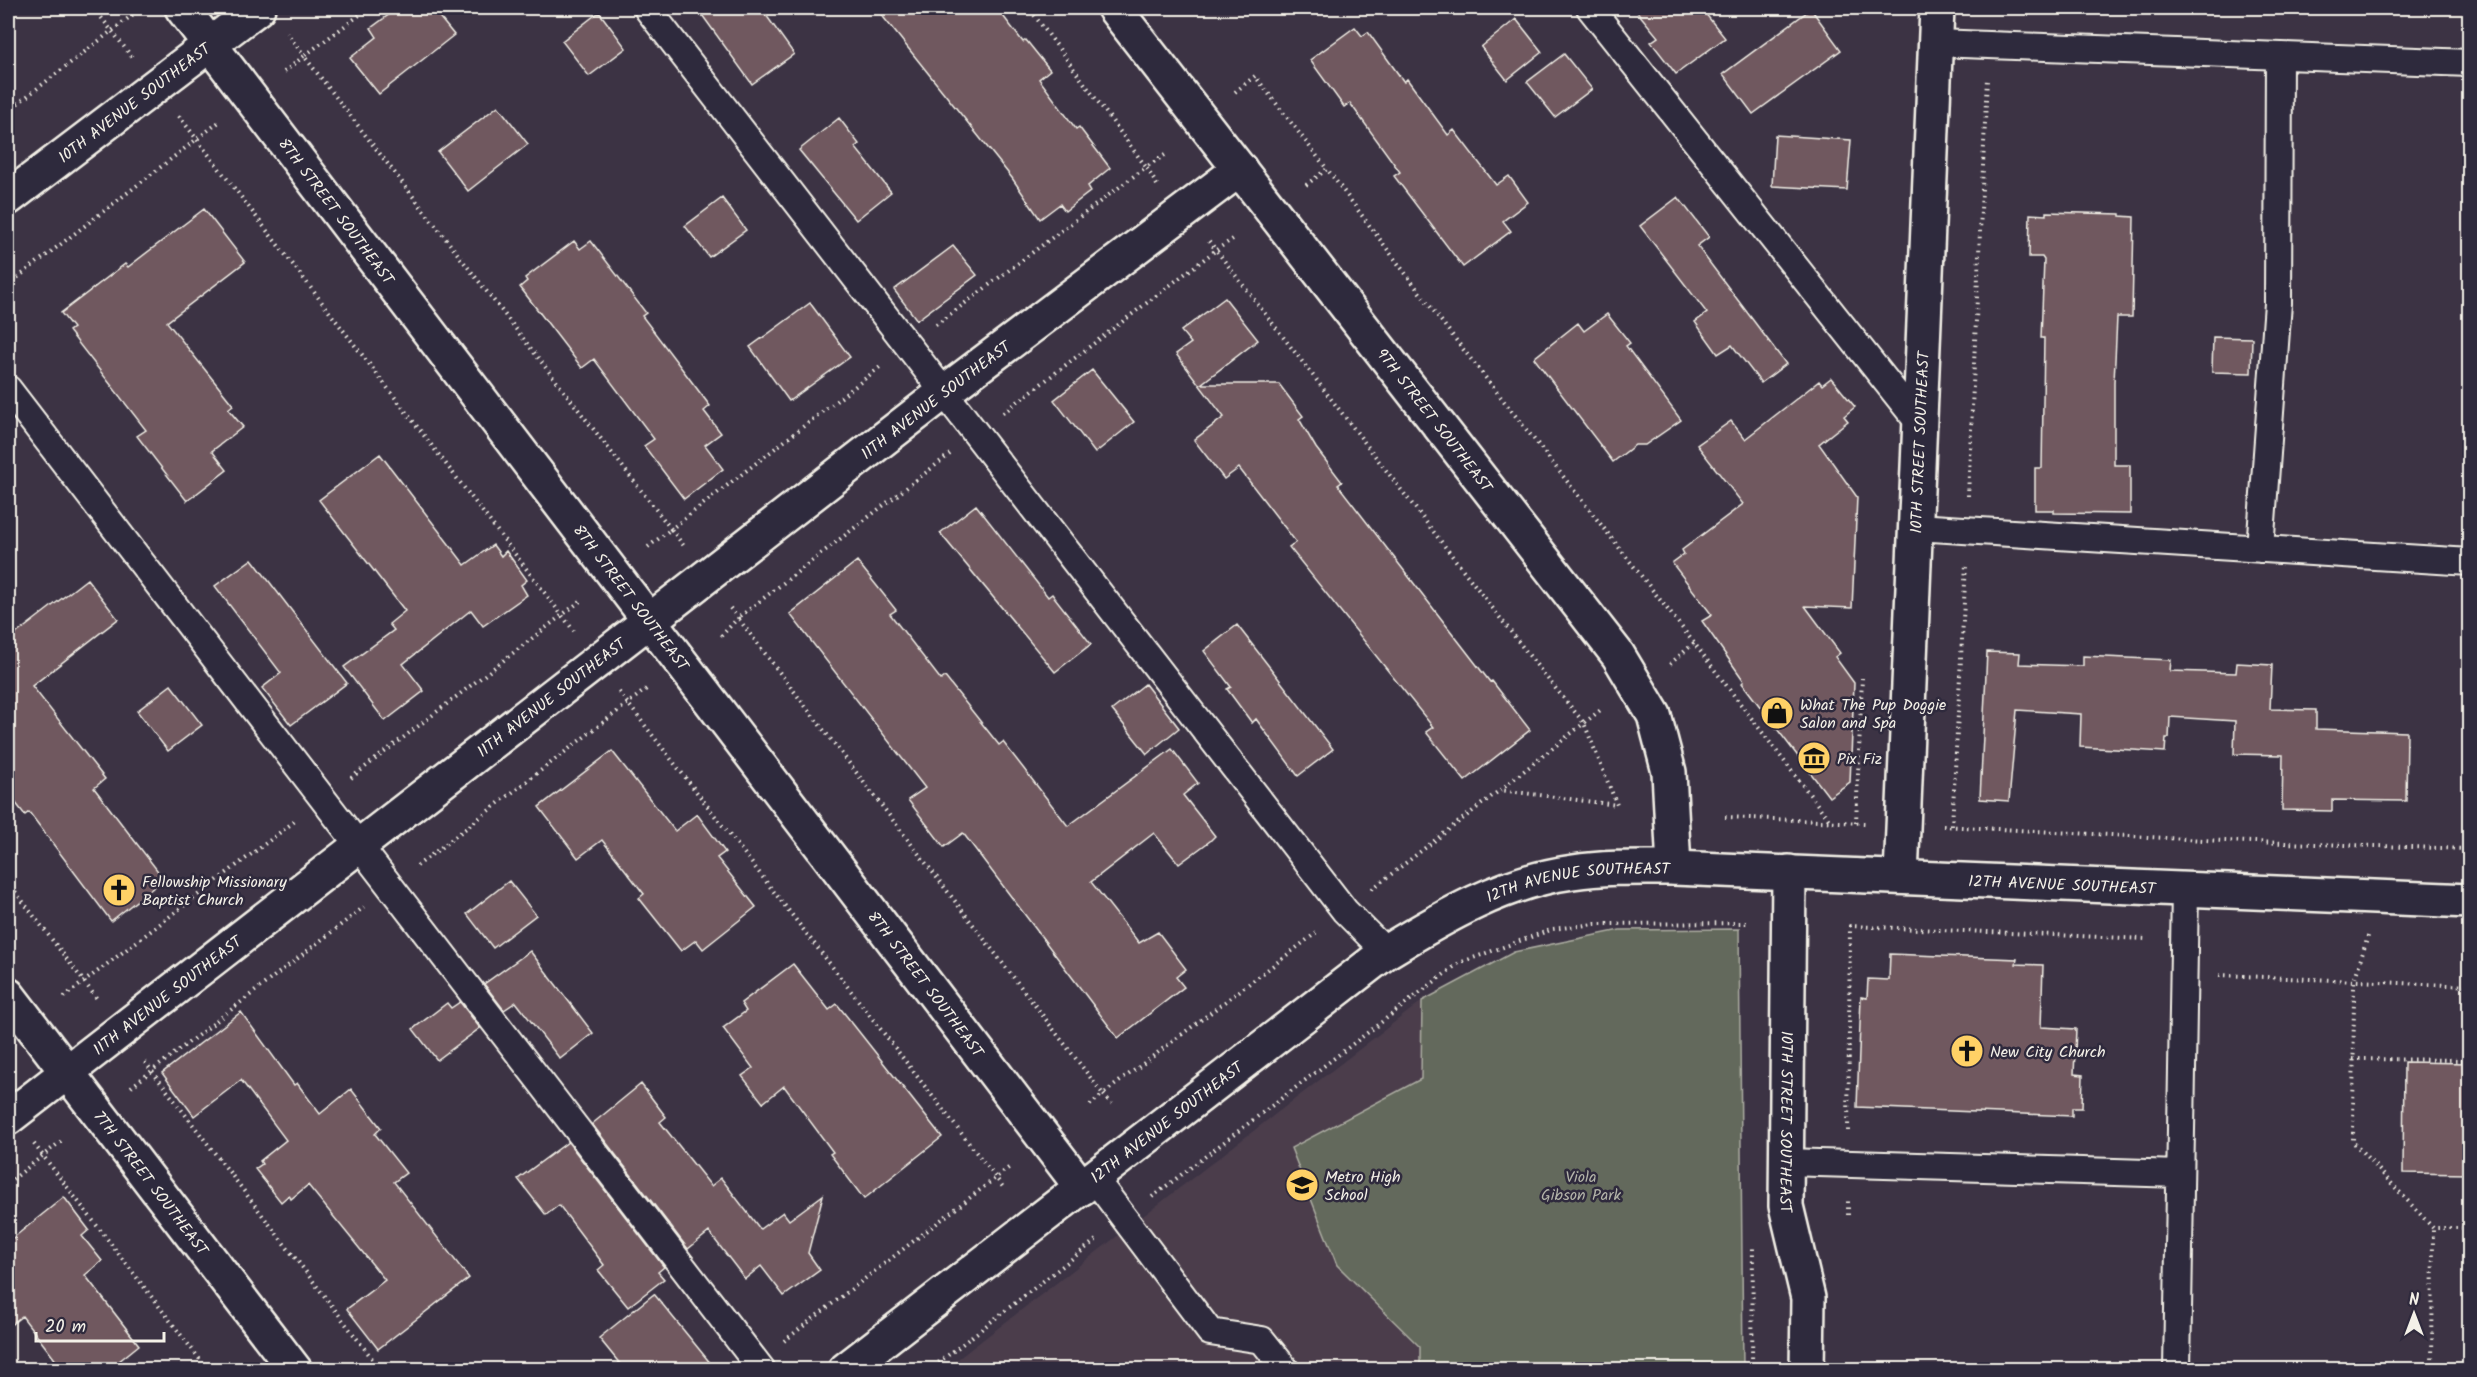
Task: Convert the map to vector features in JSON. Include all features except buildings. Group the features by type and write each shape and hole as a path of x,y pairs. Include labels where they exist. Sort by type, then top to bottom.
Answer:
{"street":[{"name":"8TH STREET SOUTHEAST","path":"182,8 650,621 1088,1183"},
{"name":"10TH AVENUE SOUTHEAST","path":"8,198 258,8"},
{"name":"9TH STREET SOUTHEAST","path":"1114,8 1618,655 1654,716 1669,772 1674,868"},
{"name":"10TH STREET SOUTHEAST","path":"1901,877 1937,8"},
{"name":"11TH AVENUE SOUTHEAST","path":"8,1118 943,393 1240,169"},
{"name":"12TH AVENUE SOUTHEAST","path":"845,1370 1386,952 1476,901 1526,883 1572,872 1624,867 2469,901"},
{"name":"10TH STREET SOUTHEAST","path":"1789,872 1786,1206 1808,1298 1807,1370"},
{"name":"7TH STREET SOUTHEAST","path":"8,995 295,1370"}],"lane":[{"path":"647,8 1345,910 1386,952"},
{"path":"1590,8 1920,424"},
{"path":"1936,43 2469,63"},
{"path":"2260,549 2277,303 2278,56"},
{"path":"8,389 760,1366"},
{"path":"1916,527 2469,562"},
{"path":"2177,1370 2185,889"},
{"path":"1786,1162 2180,1174"},
{"path":"1088,1183 1125,1219 1210,1332 1262,1340 1286,1370"}],"path":[{"path":"94,8 134,60"},
{"path":"284,72 369,8"},
{"path":"1029,8 1146,167 1158,187"},
{"path":"8,111 135,13"},
{"path":"286,31 685,547"},
{"path":"1952,826 1988,45"},
{"path":"1235,92 1255,76 1445,326 1694,643 1830,821"},
{"path":"175,111 576,633"},
{"path":"8,285 219,122"},
{"path":"648,546 907,346 1146,167 1168,153"},
{"path":"1306,185 1327,169"},
{"path":"1203,233 1531,658 1584,723 1617,804 1500,790"},
{"path":"720,636 738,618 975,434 1233,239"},
{"path":"727,604 1112,1104"},
{"path":"1670,664 1694,643"},
{"path":"1856,823 1862,678"},
{"path":"615,686 1003,1187"},
{"path":"1090,1105 1604,708"},
{"path":"1725,817 1869,823"},
{"path":"1936,826 2223,841 2469,849"},
{"path":"8,882 98,1001"},
{"path":"2380,897 2354,981 2354,1142 2433,1228 2432,1370"},
{"path":"929,1370 1460,963 1553,929 1595,924 1750,922 1750,934"},
{"path":"1848,1215 1850,926 2146,939"},
{"path":"2216,965 2215,975 2469,986"},
{"path":"2354,1059 2469,1060"},
{"path":"144,1061 381,1370"},
{"path":"8,1183 64,1139"},
{"path":"34,1144 208,1370"},
{"path":"760,1366 1011,1166"},
{"path":"2433,1228 2469,1228"},
{"path":"1752,1370 1753,1234"}],"shaded area":[{"name":"Metro High School","path":"1422,1001 1420,1369 945,1369"}],"green space":[{"name":"Viola Gibson Park","path":"1739,929 1743,1369 1420,1369 1420,1347 1337,1265 1291,1148 1421,1079 1422,1001 1514,952 1620,930"}],"place":[{"name":"What The Pup Doggie Salon and Spa","path":"1777,713"},
{"name":"Pix Fiz","path":"1814,758"},
{"name":"Fellowship Missionary Baptist Church","path":"119,890"},
{"name":"New City Church","path":"1967,1051"},
{"name":"Metro High School","path":"1302,1185"}]}
